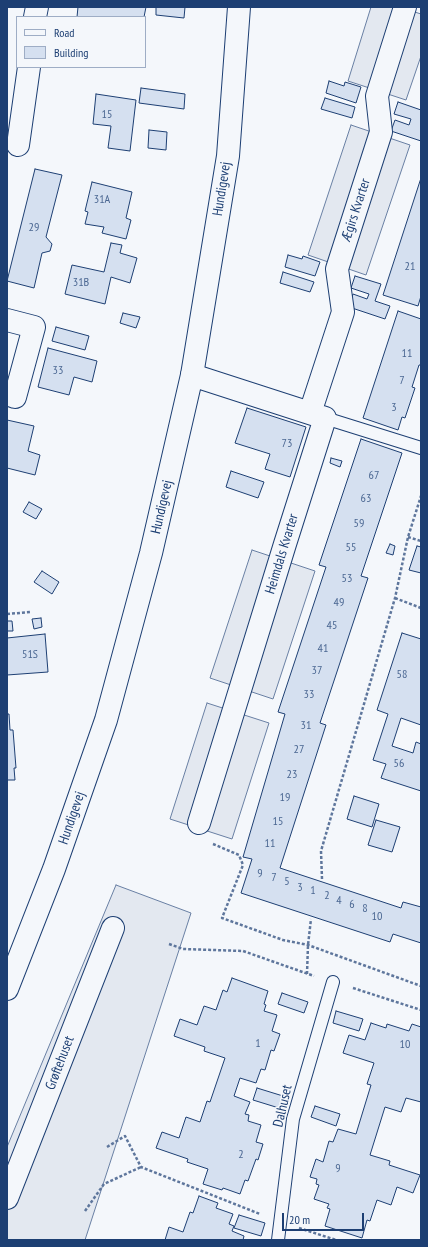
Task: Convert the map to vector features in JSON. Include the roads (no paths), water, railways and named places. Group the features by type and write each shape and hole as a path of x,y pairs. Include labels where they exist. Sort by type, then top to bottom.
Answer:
{"street":[{"name":"Hundigevej","path":"7,989 54,869 106,720 151,553 192,375 228,156 238,7"},
{"name":"Ægirs Kvarter","path":"318,415 343,312 337,269 381,132 377,96 405,7"},
{"path":"18,145 28,68"},
{"path":"7,320 34,327 15,397 7,394"},
{"path":"192,375 318,415"},
{"name":"Heimdals Kvarter","path":"199,823 285,544 318,415"},
{"name":"Grøftehuset","path":"7,1198 113,928"}],"lane":[{"path":"318,415 421,448"},
{"name":"Dalhuset","path":"278,1240 293,1119 333,982"}]}
